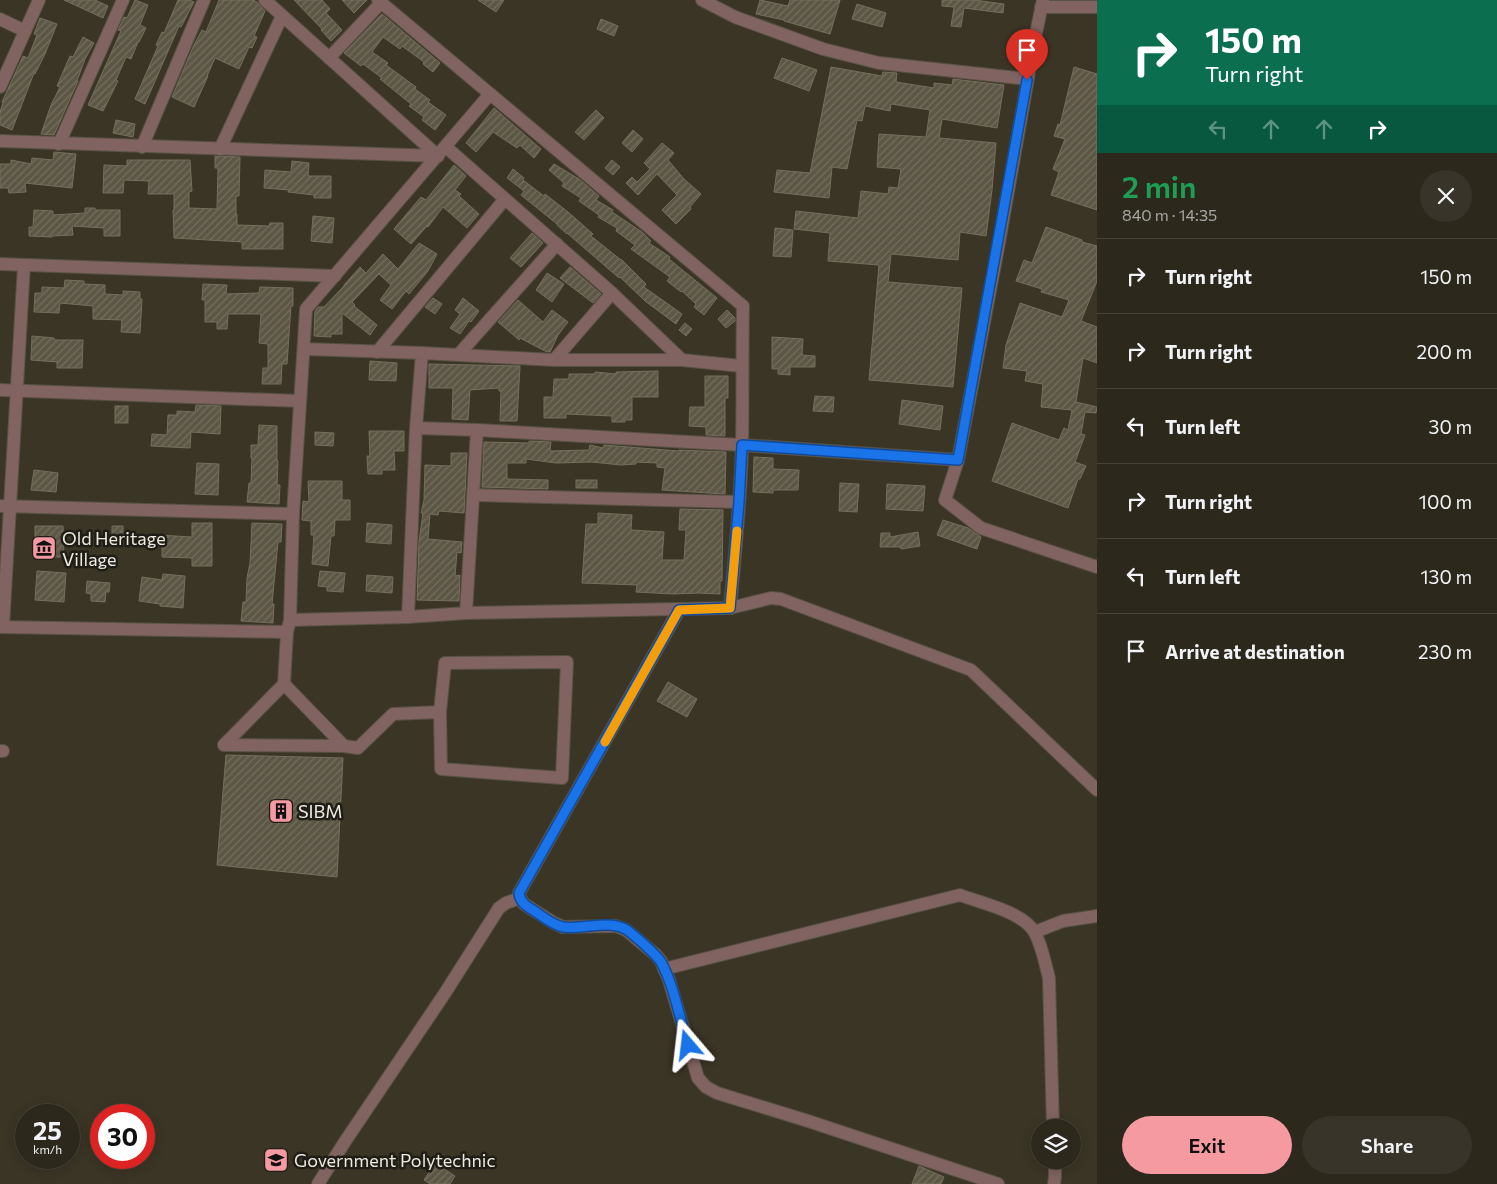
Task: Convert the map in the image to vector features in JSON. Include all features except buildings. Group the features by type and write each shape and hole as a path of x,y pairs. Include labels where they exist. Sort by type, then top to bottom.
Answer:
{"street":[{"path":"0,87 39,0"},
{"path":"142,147 204,0"},
{"path":"265,0 329,58 442,151 505,199 558,244 682,360"},
{"path":"702,0 735,16 823,49 879,63 1027,80"},
{"path":"59,144 120,1"},
{"path":"329,58 379,1 743,306 741,366 742,445 730,608"},
{"path":"1097,7 1042,4 958,460 945,500 981,528 1097,567"},
{"path":"220,149 282,16"},
{"path":"0,19 25,31"},
{"path":"440,712 393,714 358,748 344,746 224,745 284,684 289,626 306,309 490,94"},
{"path":"0,142 220,149 442,151"},
{"path":"377,352 505,199"},
{"path":"459,354 558,244"},
{"path":"0,264 335,276"},
{"path":"24,265 16,390 5,506 2,627 289,626 466,613 730,608 771,598 781,600 971,670 1097,790"},
{"path":"554,360 612,293"},
{"path":"304,349 459,354 554,360 682,360 741,366"},
{"path":"408,617 416,428 422,353"},
{"path":"0,390 300,401"},
{"path":"416,428 742,445 958,460"},
{"path":"466,613 477,430"},
{"path":"474,496 739,502"},
{"path":"5,506 294,514"},
{"path":"679,610 519,893 520,898 524,904 563,927 616,926 626,930 656,955 661,961 669,980 698,1078 706,1087 718,1093 998,1184"},
{"path":"567,662 562,778 441,770 440,712 445,663 567,662"},
{"path":"284,684 344,746"},
{"path":"664,969 960,895 1004,911 1024,920 1035,932 1044,956 1049,978 1054,1119"},
{"path":"318,1184 499,908 506,903 520,898"},
{"path":"1035,932 1063,921 1097,916"},
{"path":"1054,1184 1055,1169"}],"slow traffic":[{"path":"605,742 679,610 730,608 737,531"}],"place":[{"name":"Old Heritage Village","path":"44,548"},
{"name":"SIBM","path":"281,811"},
{"name":"Government Polytechnic","path":"276,1160"}],"route":[{"path":"688,1045 669,980 661,961 656,955 626,930 616,926 563,927 554,923 524,904 519,893 679,610 730,608 742,445 958,460 1027,80"}]}
